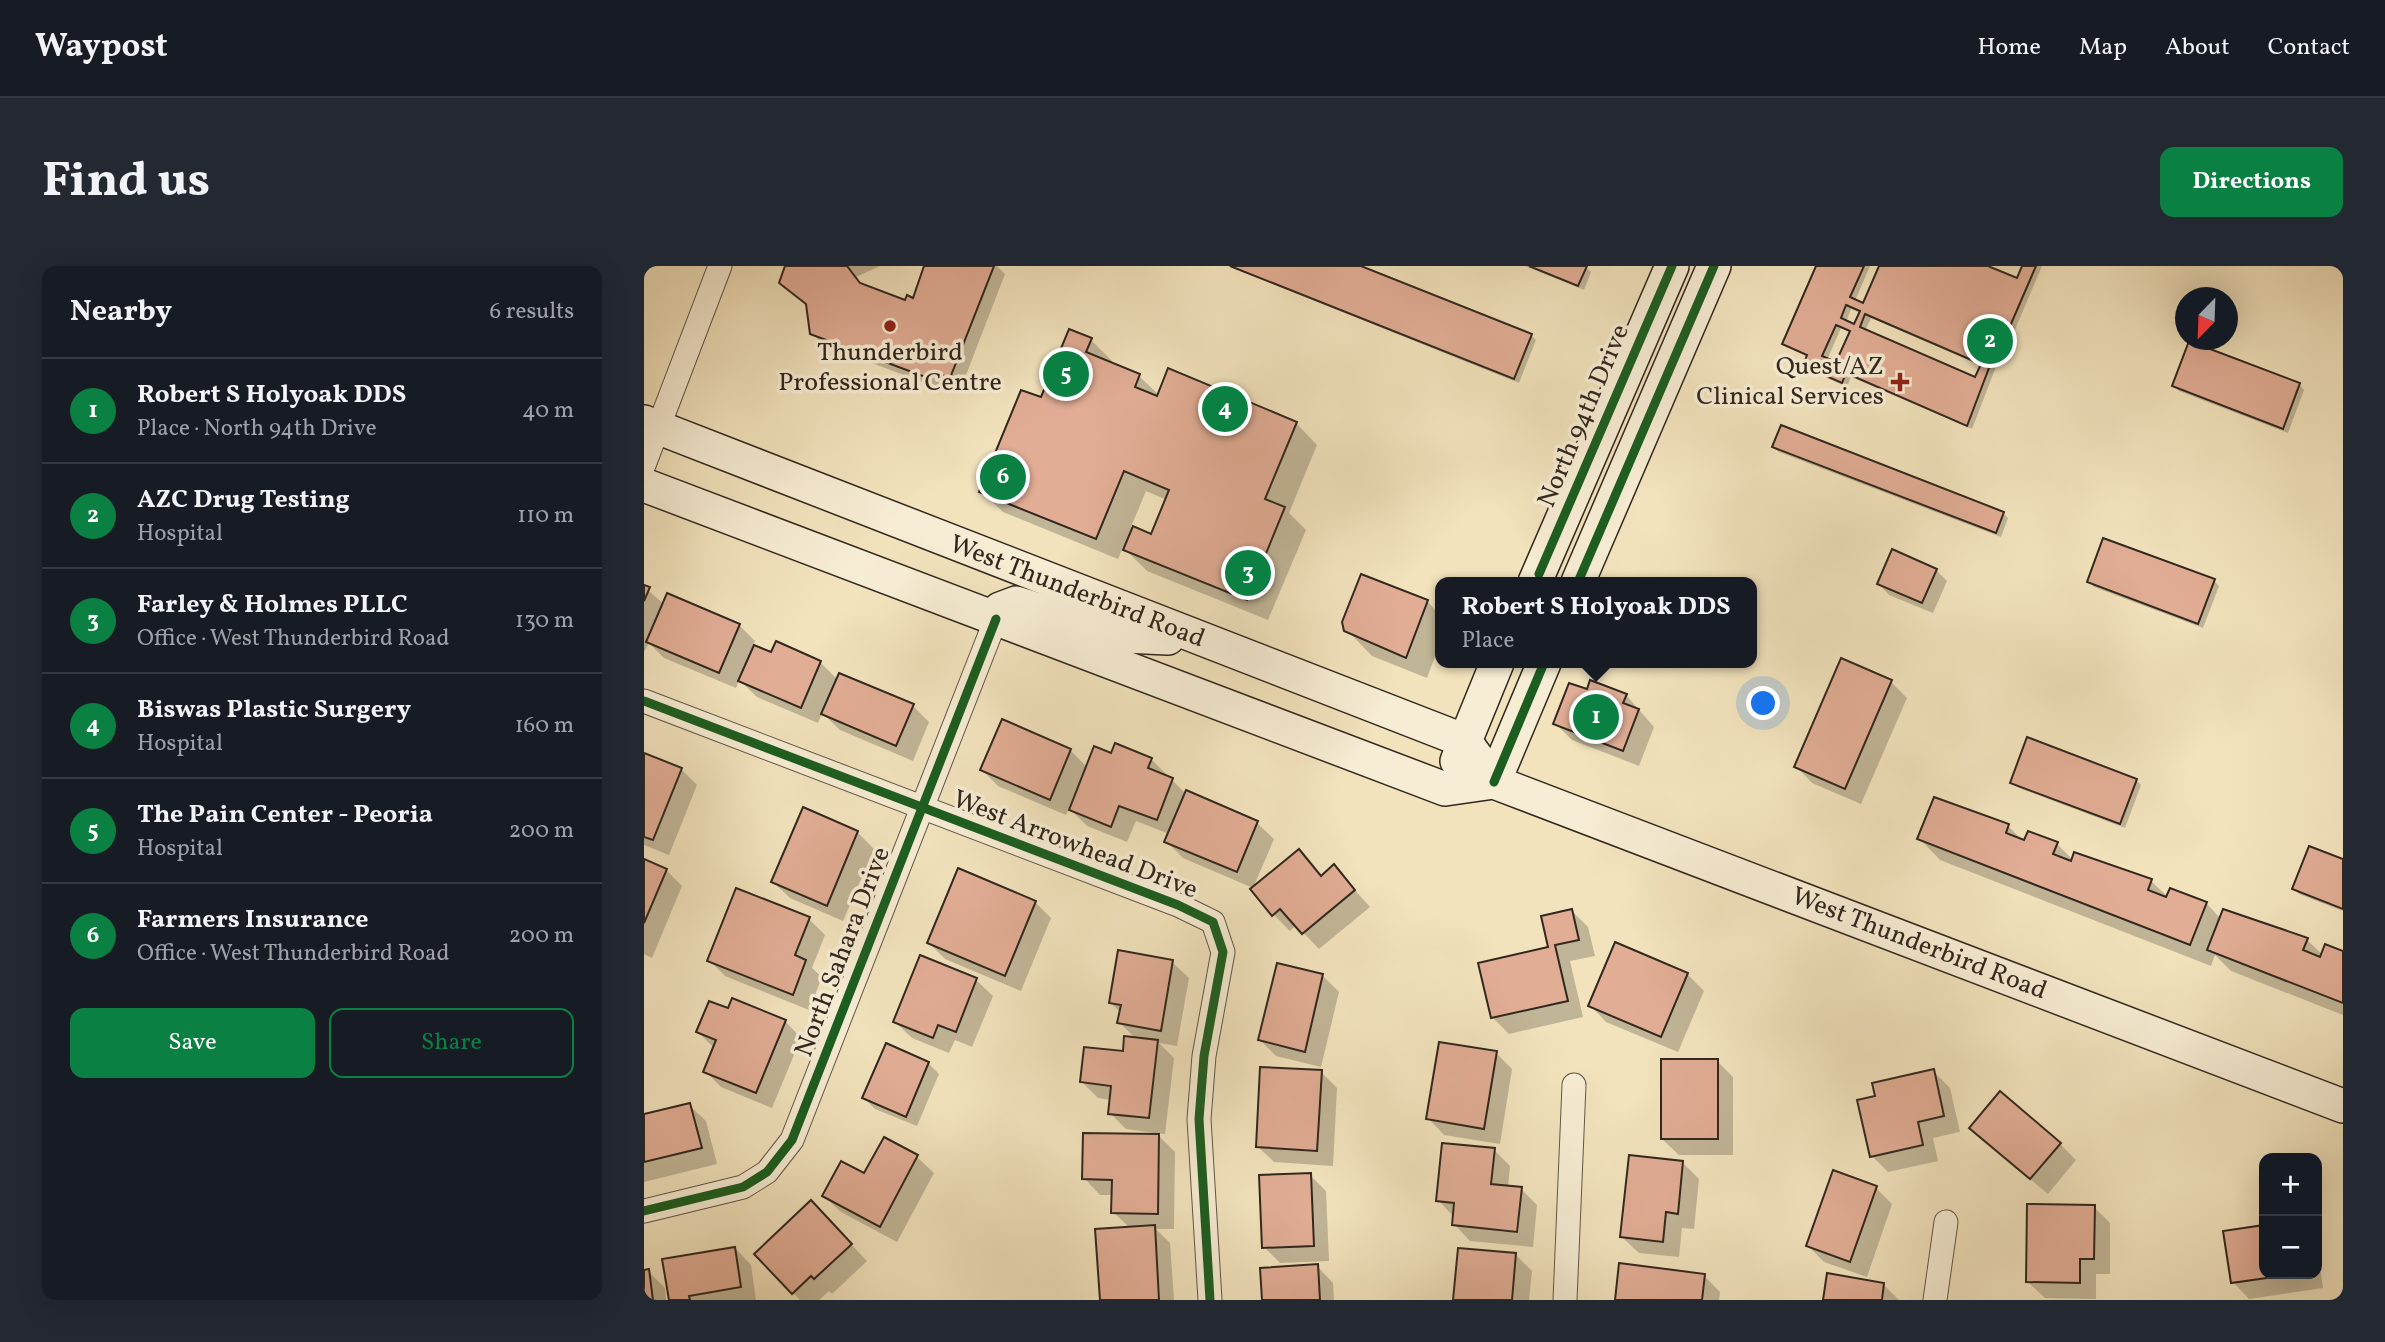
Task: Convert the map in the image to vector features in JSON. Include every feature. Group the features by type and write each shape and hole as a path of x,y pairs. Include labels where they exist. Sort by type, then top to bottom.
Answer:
{"main road":[{"name":"North 94th Drive","path":"1545,577 1599,432 1672,266"},
{"path":"1580,577 1714,266"},
{"name":"West Thunderbird Road","path":"651,425 1195,639 1465,741"},
{"path":"1599,432 1635,447"},
{"name":"West Thunderbird Road","path":"644,485 1445,789 1494,782 2343,1106"},
{"path":"996,619 1000,609 1016,603 1124,636 1195,639"},
{"path":"1445,789 1495,668"},
{"path":"1494,782 1542,668"},
{"path":"1465,741 1494,782"}],"street":[{"path":"644,465 651,425 720,266"},
{"name":"North Sahara Drive","path":"644,1211 743,1187 767,1172 792,1140 996,619"},
{"name":"West Arrowhead Drive","path":"644,701 1178,905 1213,922 1223,952 1204,1056 1199,1119 1210,1300"},
{"path":"1565,1300 1574,1085"},
{"path":"1935,1300 1946,1222"}],"building":[{"name":"Thunderbird Professional Centre","path":"785,266 847,266 860,283 905,300 907,295 913,298 924,266 994,266 950,378 931,371 928,378 810,334 806,304 779,283"},
{"path":"1230,266 1361,266 1532,334 1514,379"},
{"path":"1529,266 1587,266 1578,286"},
{"path":"1816,266 1864,266 1850,297 1863,303 1879,266 1988,266 2017,278 2022,266 2036,266 1995,361 1992,360 1967,426 1846,373 1842,383 1803,366 1807,355 1782,344","holes":["1846,305 1860,311 1854,324 1841,318","1865,314 1981,364 1975,377 1860,327","1836,325 1850,331 1836,362 1822,356"]},
{"path":"1069,329 1092,338 1086,352 1140,374 1135,387 1157,396 1168,368 1297,422 1265,499 1285,507 1247,600 1123,550 1133,526 1151,534 1169,490 1124,471 1096,539 979,492 1021,390 1041,397"},
{"path":"2186,350 2213,350 2300,383 2283,429 2172,386"},
{"path":"1781,425 2004,512 1996,533 1772,447"},
{"path":"2103,538 2215,579 2198,624 2087,582"},
{"path":"1892,549 1937,569 1922,603 1877,584"},
{"path":"1361,574 1428,600 1406,658 1344,631 1342,622"},
{"path":"644,585 650,587 644,601"},
{"path":"667,593 740,624 719,673 646,642"},
{"path":"776,641 821,661 801,708 738,681 754,645 771,652"},
{"path":"1841,658 1892,680 1845,789 1794,767"},
{"path":"839,673 914,704 896,746 821,714"},
{"path":"1590,680 1627,694 1623,703 1639,709 1623,751 1553,724 1569,683 1587,689"},
{"path":"1002,719 1071,749 1050,800 980,770"},
{"path":"2027,737 2137,779 2120,824 2010,783"},
{"path":"1115,743 1152,758 1148,768 1173,778 1157,820 1119,806 1111,827 1069,810 1094,746 1111,753"},
{"path":"644,753 682,768 653,840 644,837"},
{"path":"1186,790 1258,821 1237,872 1164,842"},
{"path":"1934,797 2009,824 2006,833 2024,840 2028,831 2058,842 2053,854 2071,861 2074,852 2152,879 2148,890 2166,897 2170,888 2207,902 2190,945 1917,839"},
{"path":"803,807 858,831 827,906 771,882"},
{"path":"2309,846 2343,859 2343,909 2292,889"},
{"path":"1299,849 1321,876 1334,864 1355,890 1302,934 1280,909 1272,916 1250,889"},
{"path":"644,859 667,869 644,923"},
{"path":"958,868 1036,901 1005,976 927,943"},
{"path":"736,888 810,917 795,955 806,960 793,995 707,961"},
{"path":"1572,909 1579,940 1555,945 1568,1001 1491,1018 1478,963 1548,947 1541,916"},
{"path":"2223,909 2308,938 2303,950 2320,957 2325,944 2343,951 2343,1003 2207,950"},
{"path":"1615,942 1688,973 1661,1037 1588,1006"},
{"path":"1118,950 1173,960 1161,1031 1117,1023 1121,1005 1109,1003"},
{"path":"920,955 977,978 956,1032 938,1025 933,1038 893,1022"},
{"path":"1277,963 1323,974 1305,1052 1258,1040"},
{"path":"732,998 786,1020 756,1093 703,1072 716,1040 696,1032 709,1001 728,1008"},
{"path":"1124,1036 1158,1040 1149,1118 1108,1114 1111,1086 1080,1082 1084,1047 1123,1051"},
{"path":"1439,1042 1497,1051 1484,1129 1426,1119"},
{"path":"886,1043 929,1062 906,1117 862,1098"},
{"path":"1661,1059 1718,1059 1718,1139 1661,1139"},
{"path":"1260,1067 1322,1070 1317,1151 1256,1147"},
{"path":"1934,1069 1944,1116 1918,1122 1923,1145 1870,1157 1857,1100 1875,1096 1872,1083"},
{"path":"2000,1091 2061,1143 2030,1179 1969,1128"},
{"path":"690,1103 702,1148 644,1162 644,1114"},
{"path":"1083,1133 1159,1134 1158,1214 1111,1213 1112,1180 1082,1179"},
{"path":"884,1137 918,1155 880,1227 822,1196 841,1161 864,1173"},
{"path":"1442,1143 1495,1148 1491,1184 1522,1187 1517,1232 1452,1225 1454,1203 1436,1201"},
{"path":"1629,1155 1683,1161 1678,1214 1666,1212 1663,1242 1620,1237"},
{"path":"1833,1170 1877,1186 1850,1262 1806,1246"},
{"path":"1311,1173 1314,1246 1262,1248 1259,1175"},
{"path":"811,1200 852,1244 814,1279 811,1276 792,1294 754,1254"},
{"path":"2027,1204 2095,1205 2094,1259 2080,1259 2080,1283 2026,1282"},
{"path":"1155,1225 1159,1300 1100,1300 1095,1229"},
{"path":"2259,1226 2260,1279 2231,1283 2223,1231"},
{"path":"735,1247 741,1287 689,1296 690,1300 669,1300 662,1259"},
{"path":"1458,1248 1516,1253 1512,1300 1453,1300"},
{"path":"1619,1263 1705,1274 1702,1300 1615,1300"},
{"path":"1318,1264 1320,1300 1262,1300 1260,1268"},
{"path":"649,1269 653,1300 644,1300 644,1270"},
{"path":"1827,1273 1884,1283 1882,1300 1823,1300"}],"cycle path":[{"path":"1539,574 1672,266"},
{"path":"1580,577 1714,266"},
{"path":"644,1211 743,1187 767,1172 792,1140 996,619"},
{"path":"1494,782 1542,668"},
{"path":"644,701 1178,905 1213,922 1223,952 1204,1056 1199,1119 1210,1300"}],"place":[{"name":"Thunderbird Professional Centre","path":"890,326"},
{"name":"AZC Drug Testing","path":"1990,341"},
{"name":"The Pain Center - Peoria","path":"1066,374"},
{"name":"Quest/AZ Clinical Services","path":"1900,382"},
{"name":"Biswas Plastic Surgery","path":"1225,409"},
{"name":"Farmers Insurance","path":"1003,477"},
{"name":"Farley & Holmes PLLC","path":"1248,573"},
{"name":"Robert S Holyoak DDS","path":"1596,717"}]}
